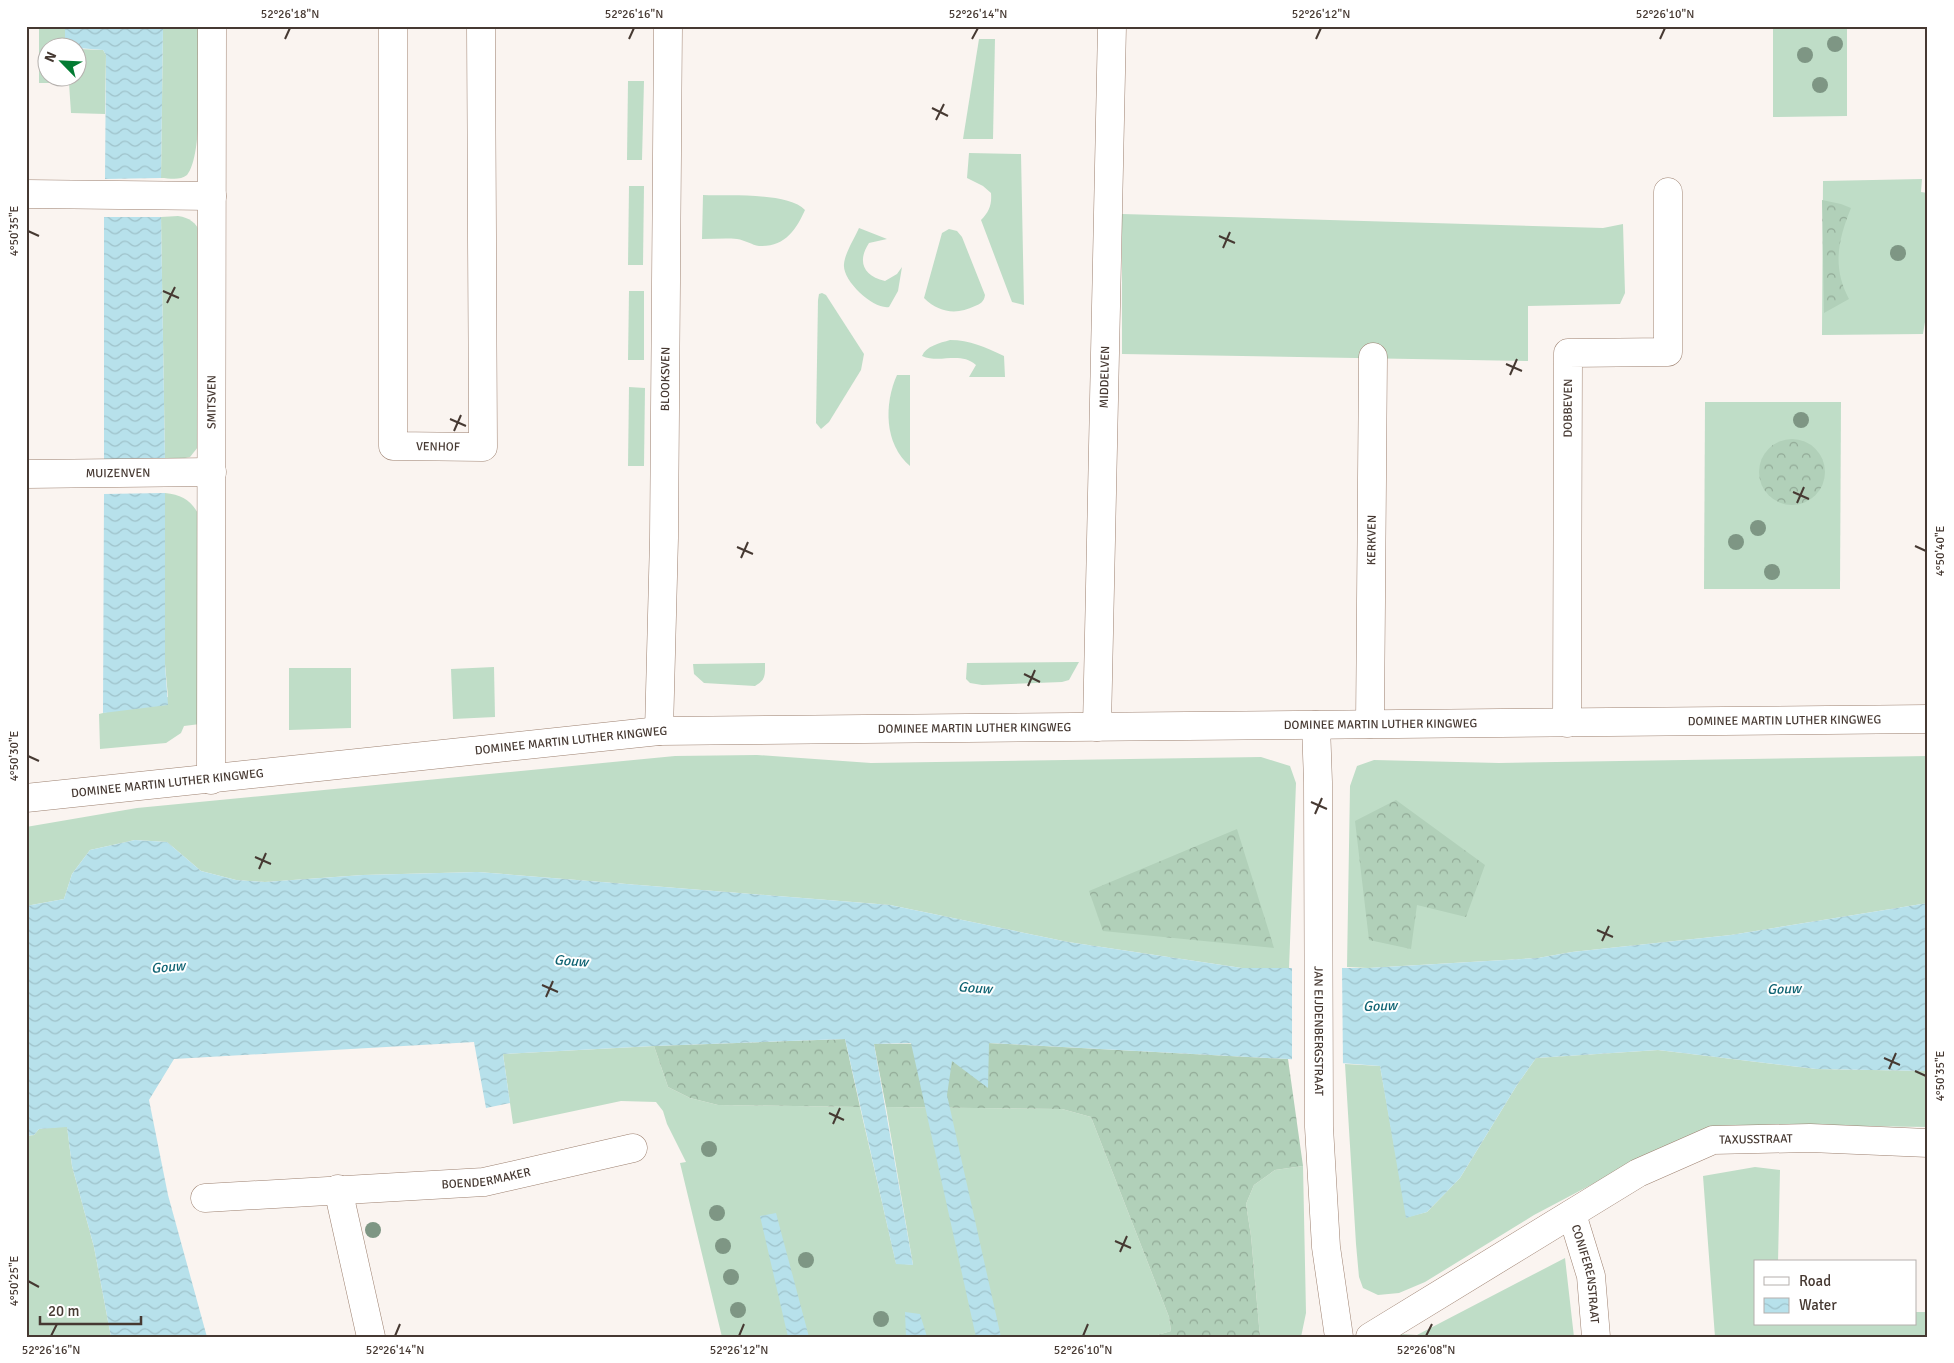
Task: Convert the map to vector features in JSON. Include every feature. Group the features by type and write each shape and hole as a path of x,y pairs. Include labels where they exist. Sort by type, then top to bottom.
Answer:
{"street":[{"name":"SMITSVEN","path":"211,780 212,26"},
{"name":"VENHOF","path":"393,26 393,446 483,447 481,26"},
{"name":"BLOOKSVEN","path":"660,731 664,518 668,26"},
{"name":"MIDDELVEN","path":"1097,727 1112,26"},
{"name":"DOBBEVEN","path":"1567,723 1568,353 1668,352 1668,192"},
{"path":"26,194 212,196"},
{"name":"KERKVEN","path":"1370,724 1373,357"},
{"name":"MUIZENVEN","path":"26,474 212,472"},
{"name":"DOMINEE MARTIN LUTHER KINGWEG","path":"26,798 211,780 660,731 1928,719"},
{"name":"JAN EIJDENBERGSTRAAT","path":"1316,725 1319,922 1318,1127 1326,1247 1339,1337"},
{"name":"TAXUSSTRAAT","path":"1572,1214 1638,1173 1713,1140 1810,1138 1928,1143"},
{"name":"BOENDERMAKER","path":"205,1198 484,1182 633,1148"},
{"path":"338,1190 371,1337"},
{"path":"1370,1337 1572,1214"},
{"name":"CONIFERENSTRAAT","path":"1572,1214 1591,1276 1596,1337"}],"green space":[{"path":"39,26 65,26 65,38 39,38"},
{"path":"163,26 199,26 200,81 196,148 192,165 187,175 178,179 161,178"},
{"path":"1773,26 1847,26 1847,116 1773,117"},
{"path":"979,39 995,39 993,139 963,139"},
{"path":"88,49 103,50 106,55 105,114 71,113 69,88 88,88"},
{"path":"628,81 644,81 642,160 627,160"},
{"path":"969,153 1021,154 1024,305 1012,302 981,220 989,208 991,193 983,186 967,178"},
{"path":"1922,179 1921,192 1928,193 1928,304 1923,334 1822,335 1823,181"},
{"path":"629,186 644,186 643,265 628,265"},
{"path":"703,195 742,195 772,198 797,204 805,210 798,224 788,236 776,244 759,246 737,239 702,239"},
{"path":"1822,200 1851,208 1840,242 1839,253 1840,276 1849,299 1824,313"},
{"path":"1122,214 1603,228 1623,224 1625,293 1620,304 1528,306 1528,361 1122,354"},
{"path":"178,216 192,221 201,233 198,447 190,457 165,462 161,217"},
{"path":"859,228 887,239 869,243 863,256 864,267 867,272 885,281 897,274 902,267 898,291 889,307 875,304 860,293 853,286 845,271 846,255"},
{"path":"949,229 957,231 962,237 985,295 980,303 962,311 948,311 936,307 924,298 942,233"},
{"path":"629,291 644,291 644,360 628,360"},
{"path":"819,294 826,295 864,354 861,370 829,422 821,429 816,423 818,300"},
{"path":"950,340 971,343 1004,356 1005,377 969,377 976,365 970,361 957,358 936,359 922,356 930,347"},
{"path":"897,375 910,375 910,466 895,447 889,423 890,398"},
{"path":"629,387 645,388 644,466 628,466"},
{"path":"1705,402 1841,402 1840,589 1704,589"},
{"path":"1785,439 1799,439 1811,444 1820,453 1825,465 1823,485 1816,496 1799,505 1785,505 1773,500 1764,491 1759,479 1759,465 1764,453 1773,444"},
{"path":"165,493 182,497 194,507 200,517 200,724 184,726 181,733 166,743 100,749 99,714 168,697 165,664"},
{"path":"1079,662 1069,680 1062,682 982,685 970,683 966,679 967,663"},
{"path":"765,663 764,677 755,686 704,683 694,674 693,664"},
{"path":"494,667 495,717 453,719 451,669"},
{"path":"289,668 351,668 351,728 289,730"},
{"path":"757,755 871,763 1261,757 1290,766 1296,783 1289,969 1242,968 1068,942 890,905 478,872 363,875 265,882 236,880 201,871 167,842 135,840 90,850 72,874 64,899 26,906 26,827 137,808 675,756"},
{"path":"1928,756 1928,903 1731,935 1572,952 1538,958 1368,968 1347,967 1350,786 1357,766 1374,760 1499,763"},
{"path":"1396,800 1485,865 1466,917 1417,905 1411,949 1369,940 1355,821"},
{"path":"1237,829 1274,948 1103,931 1089,891"},
{"path":"845,1039 860,1107 718,1105 690,1098 668,1087 654,1046"},
{"path":"988,1043 1288,1059 1303,1166 1275,1170 1254,1185 1246,1204 1251,1236 1260,1337 1151,1337 1171,1331 1169,1317 1091,1117 1062,1109 886,1107 874,1044"},
{"path":"654,1046 668,1087 690,1098 718,1105 860,1107 896,1263 913,1265 886,1107 1062,1109 1091,1117 1169,1317 1171,1331 1151,1337 722,1337 680,1163 686,1162 667,1124 663,1111 656,1102 621,1101 513,1124 503,1054"},
{"path":"1658,1050 1816,1069 1928,1071 1928,1127 1732,1126 1693,1134 1657,1150 1534,1215 1425,1282 1399,1293 1378,1295 1363,1288 1359,1277 1356,1244 1345,1064 1380,1066 1407,1217 1427,1212 1460,1178 1517,1085 1536,1058"},
{"path":"67,1126 72,1166 94,1247 111,1337 26,1337 26,1136 34,1135 39,1129"},
{"path":"1303,1166 1306,1313 1301,1337 1260,1337 1251,1236 1246,1204 1254,1185 1275,1170"},
{"path":"1755,1167 1780,1170 1778,1260 1754,1260 1754,1326 1916,1326 1916,1312 1928,1312 1928,1337 1715,1337 1703,1176"},
{"path":"1565,1258 1574,1337 1394,1337 1398,1334 1417,1335"}],"water":[{"path":"65,26 163,26 161,178 105,179 106,55 103,50 88,49 88,38 65,38"},
{"path":"104,217 161,217 165,462 104,463"},
{"path":"165,493 165,664 168,705 103,713 104,494"},
{"name":"Gouw","path":"135,840 167,842 201,871 236,880 265,882 363,875 478,872 890,905 1068,942 1242,968 1368,968 1538,958 1572,952 1731,935 1928,903 1928,1071 1816,1069 1658,1050 1536,1058 1517,1085 1460,1178 1427,1212 1406,1218 1380,1066 1288,1059 989,1043 988,1088 952,1061 947,1095 1001,1337 976,1337 911,1043 874,1044 913,1265 896,1264 845,1039 503,1054 510,1103 486,1108 474,1042 174,1059 149,1100 168,1195 207,1337 111,1337 94,1247 72,1166 67,1127 39,1129 34,1135 26,1136 26,906 64,899 72,874 90,850"},
{"path":"776,1213 809,1337 788,1337 760,1216"},
{"path":"905,1312 920,1314 927,1337 906,1337"}],"pier":[{"path":"1342,965 1343,1066 1292,1062 1292,967"}]}
